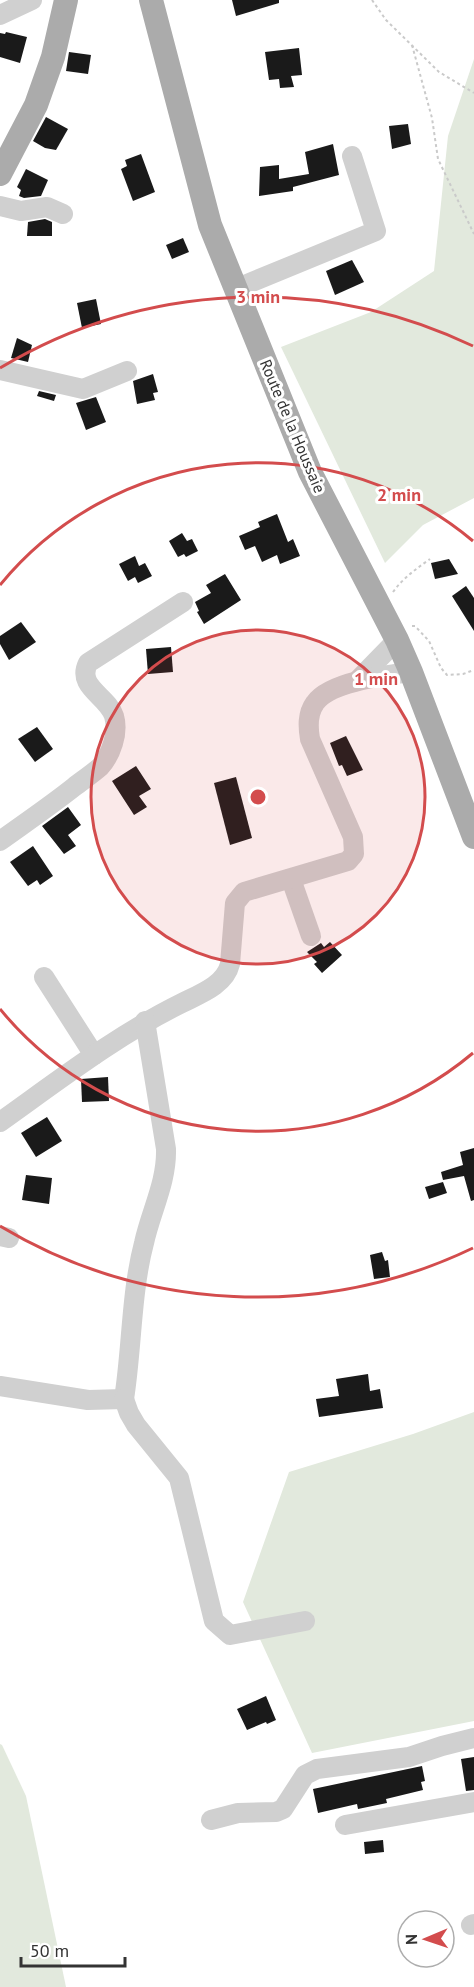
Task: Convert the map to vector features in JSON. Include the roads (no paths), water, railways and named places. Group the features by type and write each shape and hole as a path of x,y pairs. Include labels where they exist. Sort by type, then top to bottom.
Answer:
{"main road":[{"path":"0,174 36,105 53,57 66,0"},
{"name":"Route de la Houssaie","path":"151,0 210,225 310,472 411,672 474,837"}],"street":[{"path":"0,15 32,0"},
{"path":"235,289 376,231 352,156"},
{"path":"0,206 21,211 46,207 63,214"},
{"path":"0,370 83,389 127,371"},
{"path":"0,841 100,766 114,742 116,730 114,715 86,680 84,671 88,663 183,602"},
{"path":"359,679 389,626"},
{"path":"0,1122 145,1022 201,994 224,978 230,964 233,911 238,898 244,892 348,861 354,854 353,837 310,739 311,710 320,697 359,679 411,672"},
{"path":"291,879 311,936"},
{"path":"44,977 94,1055"},
{"path":"145,1022 166,1162 165,1175 143,1244 124,1399 136,1425 179,1478 214,1621 230,1635 304,1621"},
{"path":"0,1386 88,1401 124,1399"},
{"path":"211,1820 238,1813 276,1812 283,1809 305,1775 317,1769 410,1757 474,1738"},
{"path":"345,1825 474,1802"}]}
